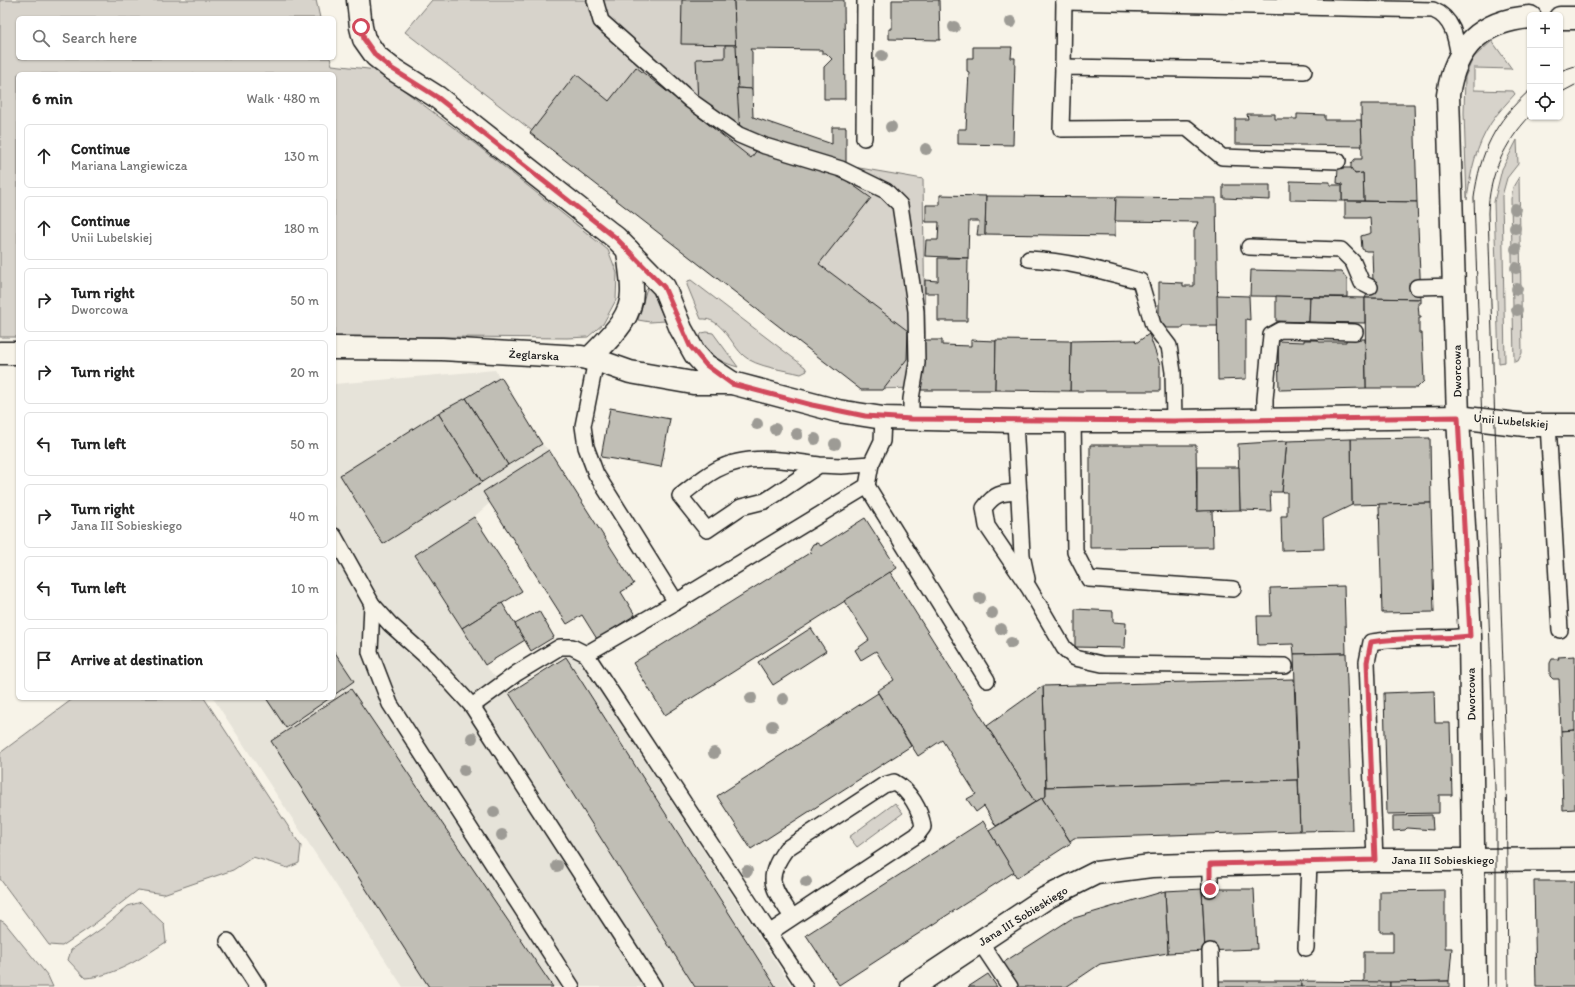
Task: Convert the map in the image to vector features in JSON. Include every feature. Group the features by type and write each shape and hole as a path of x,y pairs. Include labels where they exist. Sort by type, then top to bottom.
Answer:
{"street":[{"path":"358,0 364,39 376,56 391,68 437,97 603,227 628,250 664,287 681,329 695,354 706,365 732,384"},
{"name":"Dworcowa","path":"1475,987 1470,636 1458,417 1448,94 1450,82 1460,57 1480,32 1495,23 1508,19 1527,17"},
{"path":"1563,18 1575,18"},
{"path":"592,360 623,322 631,301 632,291 628,250"},
{"name":"Żeglarska","path":"336,348 442,349 592,360 630,372 693,383 732,384"},
{"path":"0,353 16,353"},
{"name":"Unii Lubelskiej","path":"732,384 838,411 883,418 1015,421 1174,421 1458,417 1525,425 1575,425"},
{"name":"Jana III Sobieskiego","path":"912,987 1046,898 1096,873 1151,866 1309,861 1575,859"}],"lane":[{"path":"595,0 601,22 692,101 739,135 765,146 841,169 886,191 900,205 916,311 917,363 911,399 911,419"},
{"path":"864,138 865,0"},
{"path":"1338,161 1222,157 1187,128 1061,129 1064,1 1433,10 1446,18 1452,28 1456,36 1460,57"},
{"path":"1063,67 1304,71"},
{"path":"1249,247 1341,250 1353,262 1362,283 1370,287"},
{"path":"1029,259 1057,261 1092,268 1140,281 1153,325 1169,346 1173,372 1174,421"},
{"path":"1416,287 1455,286"},
{"path":"1265,420 1264,399 1271,336 1280,330 1355,332"},
{"path":"592,360 583,426 586,447 596,474 676,602"},
{"path":"883,418 882,441 871,464 867,486 987,680"},
{"path":"1074,420 1075,552 1089,579 1233,589"},
{"path":"1015,421 1022,555 1029,588"},
{"path":"1548,424 1560,630"},
{"path":"819,465 773,496 741,507 707,530 680,496 715,470 738,462 778,460 841,466 871,464"},
{"path":"586,654 676,602 867,486"},
{"path":"1019,492 1006,492 992,497 984,508 987,526 1029,588 1064,648 1075,658 1102,664 1285,666"},
{"path":"336,545 372,604 390,624 429,659 472,706 654,987"},
{"path":"372,604 370,652 390,704 572,987"},
{"path":"1375,860 1367,662 1371,642 1388,639 1447,639 1470,636"},
{"path":"472,706 517,674 560,647 572,647 586,654 805,987"},
{"path":"769,933 917,835 924,827 922,816 903,787 894,782 884,784 786,849 779,858 772,880 773,887 792,917"},
{"path":"1306,948 1309,861"},
{"path":"1210,864 1210,889"},
{"path":"228,942 258,987"},
{"path":"980,942 1010,987"},
{"path":"1210,951 1211,987"}],"shaded area":[{"path":"0,0 316,0 320,16 16,16 16,60 331,60 332,65 377,70 478,146 608,250 617,273 616,300 603,324 588,337 336,336 336,72 16,72 16,337 0,337"},
{"path":"432,0 734,0 740,132 848,166 923,179 925,333 923,388 864,389 405,32"},
{"path":"1492,41 1512,69 1474,68 1474,90 1513,91 1515,94 1494,119 1481,141 1472,170 1467,200 1464,113 1465,77 1473,58"},
{"path":"1517,140 1518,164 1507,178 1502,196 1505,362 1499,363 1494,202 1502,169"},
{"path":"1519,177 1522,353 1518,361 1514,362 1511,199 1513,187"},
{"path":"691,280 805,367 807,371 801,374 771,368 749,360 739,351 726,333 715,322 701,319 687,285 688,281"},
{"path":"650,288 665,321 650,322 638,320 646,291"},
{"path":"702,333 713,333 738,367 720,360 705,348 699,337"},
{"path":"495,370 542,444 549,450 474,517 415,555 485,665 509,693 575,653 792,987 403,987 214,700 336,700 336,384"},
{"path":"71,700 205,700 301,846 299,863 288,868 253,857 233,870 163,894 138,890 89,928 62,946 49,945 0,879 0,753"},
{"path":"895,803 903,813 857,847 849,837"},
{"path":"141,902 164,924 166,942 138,960 118,970 96,977 85,978 68,960 71,950 104,927 128,906"},
{"path":"0,920 5,923 48,976 53,987 2,987 0,985"}],"building":[{"path":"682,0 734,0 736,45 681,44"},
{"path":"734,0 844,0 845,99 824,99 824,67 832,59 826,53 822,53 822,50 750,49 752,52 752,89 737,88"},
{"path":"892,0 939,0 940,40 889,39 889,29 892,29"},
{"path":"725,45 736,45 740,132 698,103 696,59 725,58"},
{"path":"973,47 1012,47 1011,58 1015,58 1013,145 958,144 958,129 966,129 969,72 967,71 967,58 973,58"},
{"path":"636,67 751,158 757,150 843,178 871,198 819,264 908,331 907,359 883,390 861,390 530,133 576,74 609,101"},
{"path":"737,88 752,89 753,117 832,144 832,127 846,127 846,166 740,132"},
{"path":"1361,104 1414,104 1417,202 1364,201 1363,173 1355,174 1351,170 1351,164 1355,159 1362,159"},
{"path":"1247,114 1275,114 1275,119 1297,119 1297,114 1325,115 1325,120 1361,120 1362,146 1235,144 1235,119 1248,119"},
{"path":"1338,168 1351,168 1355,174 1363,173 1364,201 1342,201 1342,184 1337,183"},
{"path":"1290,181 1330,182 1330,185 1342,185 1342,201 1290,200"},
{"path":"1223,185 1270,185 1270,200 1223,198"},
{"path":"940,195 986,196 985,235 977,235 979,221 969,221 968,258 925,256 926,240 938,240 939,222 926,222 926,205 940,205"},
{"path":"986,196 1116,197 1115,236 985,234"},
{"path":"1116,197 1216,198 1218,326 1159,328 1159,282 1183,283 1183,286 1194,286 1194,231 1198,222 1115,221"},
{"path":"1345,201 1417,202 1421,299 1365,298 1373,282 1372,251 1362,249 1361,236 1371,233 1370,217 1345,218"},
{"path":"938,258 968,258 967,321 938,321 938,293 925,293 925,280 938,281"},
{"path":"1251,270 1342,272 1347,279 1347,297 1250,296"},
{"path":"1217,295 1249,296 1250,320 1246,319 1246,379 1218,380"},
{"path":"1276,296 1310,297 1309,322 1276,321"},
{"path":"1310,297 1365,298 1365,323 1307,322 1309,322"},
{"path":"1365,298 1421,299 1421,303 1418,303 1419,316 1421,316 1421,318 1419,318 1419,333 1422,333 1424,381 1417,388 1366,388"},
{"path":"1149,334 1160,365 1160,391 1070,391 1071,341 1135,340 1136,343"},
{"path":"1346,339 1365,339 1366,388 1279,390 1278,341 1304,342 1304,340 1318,340 1319,342 1346,342"},
{"path":"920,340 942,340 942,345 971,346 971,340 996,341 995,390 920,390"},
{"path":"996,340 1071,341 1070,391 995,390"},
{"path":"501,377 542,444 508,465 466,398"},
{"path":"466,398 508,465 482,482 438,413"},
{"path":"610,408 670,419 661,467 601,457"},
{"path":"438,413 482,482 383,544 340,475"},
{"path":"1430,438 1431,503 1352,505 1351,439"},
{"path":"1351,439 1352,505 1323,519 1324,549 1282,550 1281,516 1287,516 1287,492 1282,492 1287,441"},
{"path":"1287,441 1282,492 1270,492 1271,511 1240,510 1238,444"},
{"path":"1090,445 1196,445 1197,511 1212,510 1213,547 1090,548"},
{"path":"549,450 634,584 621,592 635,615 597,639 582,615 567,624 483,492"},
{"path":"1197,467 1239,467 1240,510 1197,511"},
{"path":"1431,503 1434,612 1382,613 1379,504"},
{"path":"474,517 522,591 462,628 415,555"},
{"path":"865,518 897,568 665,715 633,663 811,552 810,549 813,544 817,543 821,546"},
{"path":"890,572 1035,802 996,826 984,806 976,812 967,799 976,794 942,740 918,756 877,691 894,680 876,651 861,660 855,650 869,640 844,601"},
{"path":"1344,586 1346,653 1294,654 1293,644 1258,645 1257,616 1271,616 1270,588"},
{"path":"502,603 525,640 485,665 462,628"},
{"path":"1075,609 1113,611 1113,622 1126,623 1125,648 1075,647"},
{"path":"539,611 554,637 531,651 515,624"},
{"path":"811,628 826,651 773,685 758,662"},
{"path":"1346,653 1352,830 1300,831 1294,654"},
{"path":"336,654 354,681 336,694"},
{"path":"1575,656 1575,730 1561,731 1559,679 1553,679 1550,676 1550,663 1552,659 1559,659 1558,657"},
{"path":"566,657 776,987 695,987 509,693"},
{"path":"1294,679 1298,780 1046,787 1043,686"},
{"path":"1043,686 1046,796 1035,802 987,726"},
{"path":"351,689 553,987 429,987 271,741"},
{"path":"1434,691 1435,723 1450,723 1452,795 1439,795 1439,813 1387,814 1384,693"},
{"path":"878,693 911,746 751,849 717,796"},
{"path":"267,700 327,700 286,728"},
{"path":"1575,730 1575,809 1563,810 1561,731"},
{"path":"1298,780 1300,831 1074,838 1070,841 1042,798 1046,796 1046,787"},
{"path":"1042,798 1071,843 1017,878 989,831"},
{"path":"1432,815 1433,830 1407,828 1405,830 1393,831 1393,816"},
{"path":"983,821 1014,872 839,985 806,935"},
{"path":"1534,881 1575,881 1575,987 1536,987"},
{"path":"1202,889 1205,951 1168,953 1165,891"},
{"path":"1202,889 1254,889 1257,949 1205,951"},
{"path":"1445,890 1445,948 1452,948 1449,981 1364,983 1364,952 1393,952 1393,932 1380,932 1380,891"},
{"path":"1165,891 1168,953 1100,964 1066,987 1015,987 1001,964 1071,919"},
{"path":"988,974 997,987 968,987"},
{"path":"1219,981 1301,981 1301,987 1219,987"},
{"path":"1301,981 1390,982 1390,987 1301,987"},
{"path":"1449,981 1449,987 1390,987 1390,982"}],"tram line":[{"path":"1563,70 1575,66"},
{"path":"1563,91 1575,85"},
{"path":"1496,987 1496,816 1474,198 1480,166 1491,138 1507,113 1527,93"},
{"path":"1508,987 1506,757 1488,213 1491,186 1495,173 1513,137 1527,119"}],"route":[{"path":"361,27 364,39 376,56 391,68 437,97 616,238 664,287 681,329 695,354 706,365 732,384 838,411 883,418 1015,421 1174,421 1458,417 1470,636 1447,639 1388,639 1371,642 1367,662 1375,860 1210,864 1210,889"}]}
